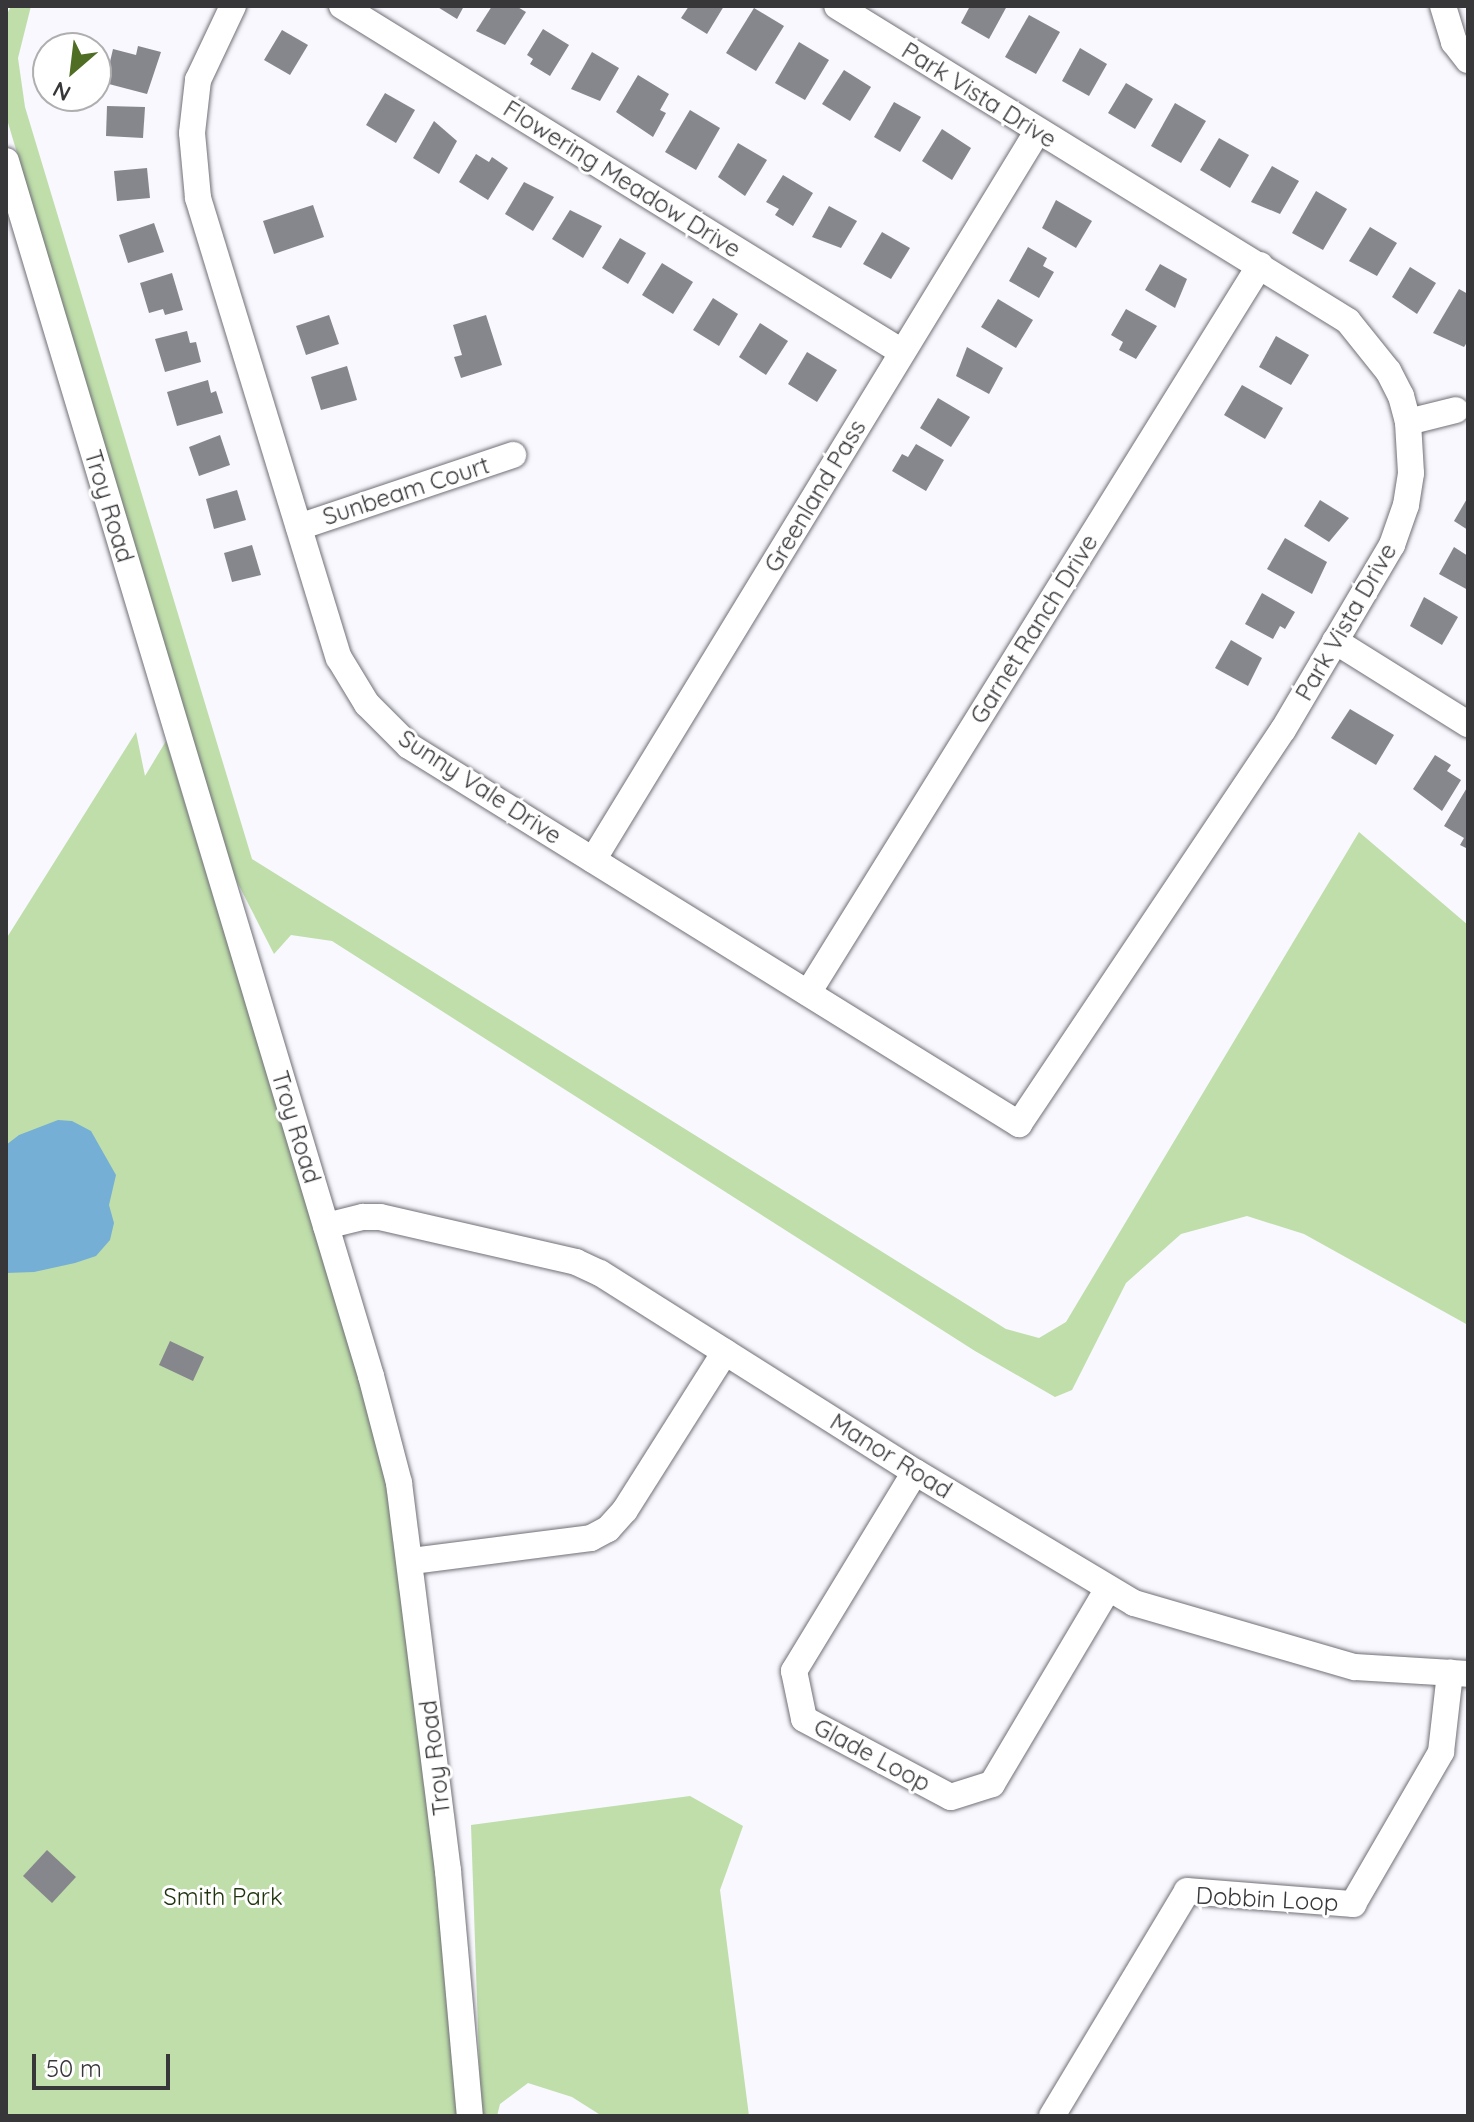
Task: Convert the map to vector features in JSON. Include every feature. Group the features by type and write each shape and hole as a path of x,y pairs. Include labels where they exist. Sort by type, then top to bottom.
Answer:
{"street":[{"name":"Sunny Vale Drive","path":"233,6 198,80 192,133 198,198 339,658 367,704 409,746 1019,1124"},
{"name":"Flowering Meadow Drive","path":"342,6 902,352"},
{"name":"Park Vista Drive","path":"837,6 1348,321 1367,341 1401,396 1408,422 1412,458 1401,522 1392,545 1283,730 1019,1124"},
{"path":"1443,6 1454,42 1468,60"},
{"name":"Greenland Pass","path":"593,860 1037,132"},
{"name":"Troy Road","path":"6,161 387,1434 412,1561 448,1871 470,2116"},
{"name":"Garnet Ranch Drive","path":"808,993 1260,265"},
{"path":"1408,422 1456,410"},
{"name":"Sunbeam Court","path":"299,527 513,455"},
{"path":"1335,641 1468,724"},
{"name":"Manor Road","path":"326,1226 363,1217 380,1217 551,1254 600,1273 1107,1590 1156,1611 1355,1667 1459,1673"},
{"path":"412,1561 591,1538 608,1529 625,1510 725,1352"},
{"name":"Glade Loop","path":"915,1472 794,1671 804,1719 951,1797 992,1784 1107,1590"},
{"name":"Dobbin Loop","path":"1052,2116 1187,1891 1353,1904 1441,1752 1459,1673"}],"green space":[{"path":"11,6 31,6 18,58 25,107 252,859 1006,1329 1039,1338 1066,1322 1359,832 1468,925 1468,1325 1304,1234 1247,1216 1181,1234 1126,1283 1072,1390 1055,1397 975,1351 332,941 291,935 274,954 230,868 6,116 6,16"},
{"name":"Smith Park","path":"136,732 145,776 166,741 398,1505 454,2002 458,2116 6,2116 6,939"},
{"path":"690,1796 743,1826 720,1890 749,2116 602,2116 572,2097 528,2083 500,2104 497,2116 481,2116 471,1825"}],"water":[{"path":"58,1120 72,1121 91,1131 116,1175 109,1205 114,1223 110,1240 96,1256 75,1263 34,1272 6,1273 6,1145 19,1135"}],"building":[{"path":"436,6 464,6 457,19"},
{"path":"492,6 516,6 526,12 505,45 476,31"},
{"path":"689,6 724,6 707,34 681,18"},
{"path":"970,6 1007,6 989,39 961,23"},
{"path":"754,8 784,26 756,71 726,53"},
{"path":"1029,15 1060,32 1036,74 1005,57"},
{"path":"543,29 569,45 550,76 530,64 533,59 527,55"},
{"path":"282,30 308,45 290,75 264,60"},
{"path":"799,42 829,60 805,100 775,83"},
{"path":"138,46 161,52 147,94 112,85 113,49 136,55"},
{"path":"1080,48 1107,64 1089,96 1062,81"},
{"path":"592,52 619,68 600,101 571,89"},
{"path":"844,70 871,87 850,121 822,104"},
{"path":"638,75 669,94 660,110 666,113 653,137 616,112"},
{"path":"1126,83 1153,99 1135,129 1108,113"},
{"path":"385,93 415,110 396,143 366,125"},
{"path":"894,102 921,117 900,152 874,137"},
{"path":"1175,103 1206,121 1181,163 1151,146"},
{"path":"112,106 145,107 143,138 106,136 107,112 112,112"},
{"path":"690,110 720,128 696,170 665,152"},
{"path":"434,121 457,141 439,174 413,158"},
{"path":"942,129 971,148 952,180 922,161"},
{"path":"1219,138 1249,155 1230,188 1200,170"},
{"path":"738,143 767,160 745,196 718,177"},
{"path":"476,154 489,162 492,157 508,168 488,200 459,182"},
{"path":"1272,166 1299,181 1280,214 1251,202"},
{"path":"147,168 150,198 117,201 114,171"},
{"path":"783,175 813,193 793,226 775,215 779,209 766,202"},
{"path":"524,182 554,197 533,231 505,214"},
{"path":"1316,191 1347,209 1323,250 1292,233"},
{"path":"1056,200 1092,221 1076,248 1042,228"},
{"path":"313,205 324,237 274,254 263,221"},
{"path":"829,206 857,221 841,248 812,237"},
{"path":"570,210 602,226 583,258 552,239"},
{"path":"154,223 164,252 128,263 119,235"},
{"path":"1370,227 1397,243 1377,276 1349,261"},
{"path":"882,232 910,248 891,279 863,264"},
{"path":"620,238 646,253 628,284 602,268"},
{"path":"1028,247 1047,258 1043,266 1054,272 1039,298 1009,281"},
{"path":"662,263 693,282 673,314 642,295"},
{"path":"1160,264 1187,279 1175,308 1145,290"},
{"path":"1410,267 1436,283 1417,314 1392,297"},
{"path":"172,273 183,310 165,315 163,309 149,313 140,283"},
{"path":"1459,289 1468,294 1468,341 1464,347 1433,333"},
{"path":"713,298 738,314 719,346 693,330"},
{"path":"998,299 1033,320 1016,348 981,327"},
{"path":"1126,309 1157,326 1136,359 1119,350 1123,342 1111,335"},
{"path":"329,315 339,344 306,355 296,326"},
{"path":"486,315 502,365 461,378 454,357 462,355 453,325"},
{"path":"760,323 788,341 766,375 739,357"},
{"path":"187,331 190,343 196,342 201,362 165,372 155,339"},
{"path":"1276,336 1309,355 1291,385 1259,367"},
{"path":"967,347 1003,368 989,394 956,376"},
{"path":"807,352 837,370 817,402 788,384"},
{"path":"347,366 357,400 321,410 311,377"},
{"path":"208,380 211,393 216,391 223,413 177,426 167,392"},
{"path":"1242,385 1283,408 1265,439 1224,415"},
{"path":"938,398 970,417 951,447 920,428"},
{"path":"220,435 230,465 199,476 189,447"},
{"path":"916,444 944,460 926,491 892,471 902,454 908,457"},
{"path":"237,490 246,520 214,529 206,499"},
{"path":"1468,497 1468,530 1454,521"},
{"path":"1320,500 1349,518 1329,542 1304,526"},
{"path":"1285,538 1327,562 1312,594 1267,569"},
{"path":"252,545 261,575 232,582 224,553"},
{"path":"1454,547 1468,556 1468,590 1439,574"},
{"path":"1262,593 1295,612 1285,629 1280,626 1273,639 1245,624"},
{"path":"1424,597 1458,617 1442,645 1410,626"},
{"path":"1231,640 1262,658 1248,686 1215,668"},
{"path":"1350,709 1394,735 1376,765 1331,738"},
{"path":"1435,755 1451,765 1447,771 1461,780 1442,811 1413,789"},
{"path":"1468,786 1468,849 1460,845 1464,838 1444,826"},
{"path":"170,1341 204,1357 193,1381 159,1365"},
{"path":"47,1850 76,1877 52,1903 23,1876"}]}
